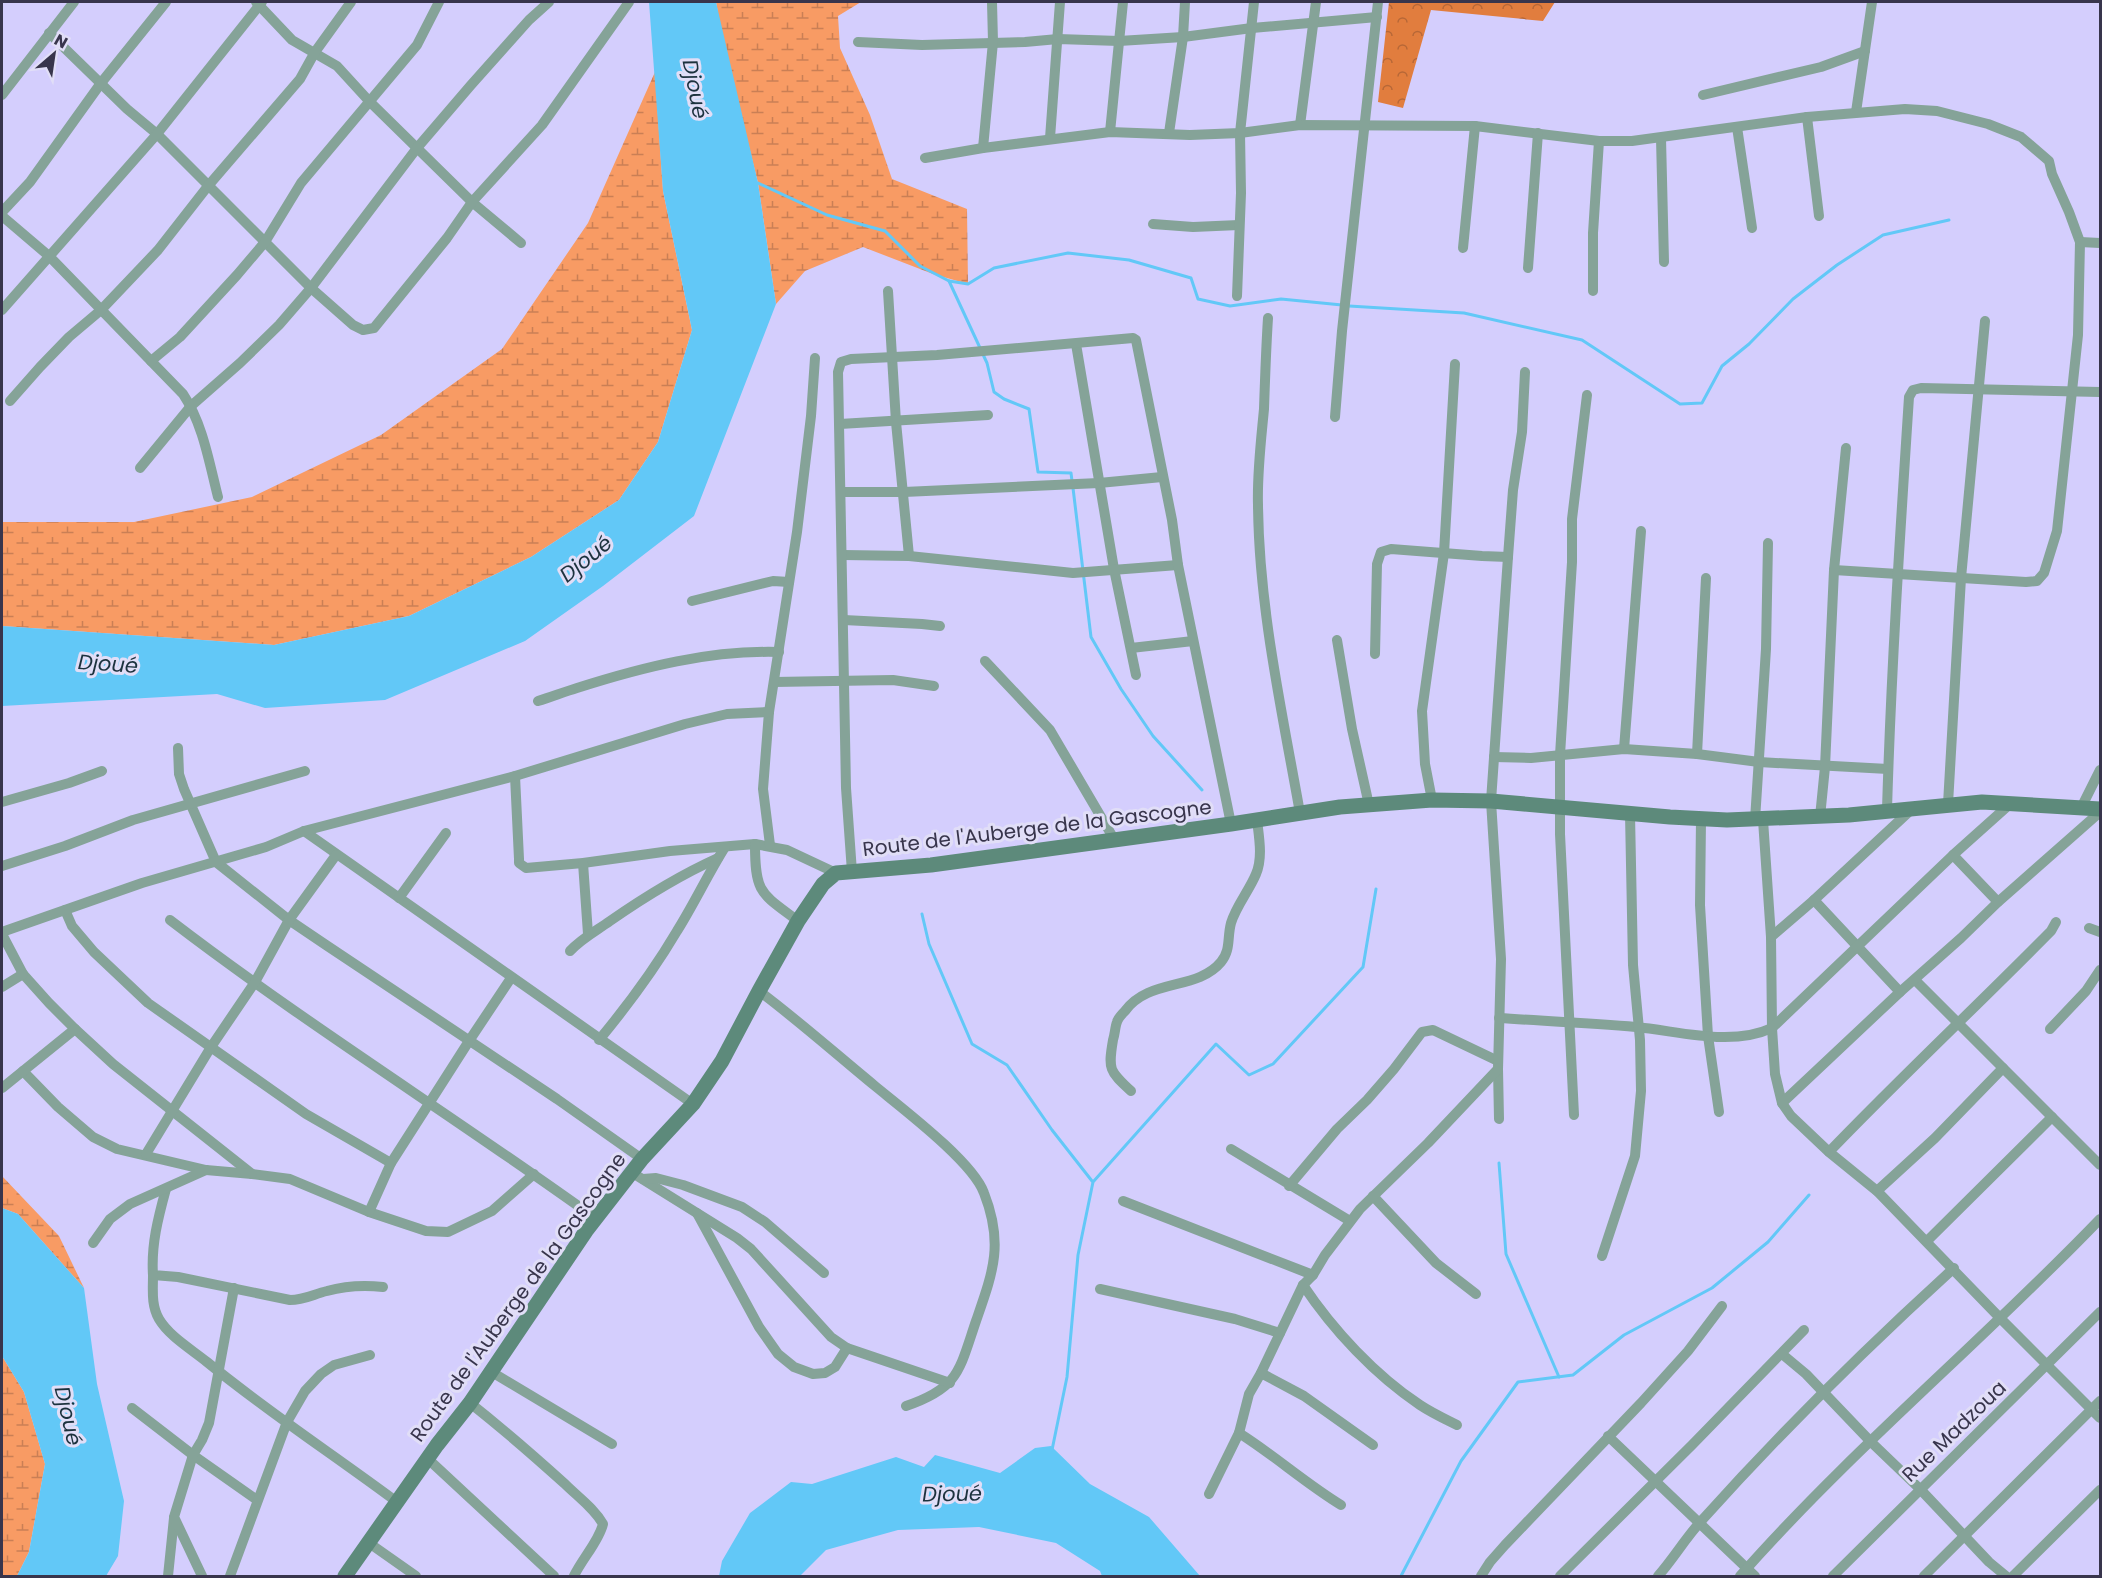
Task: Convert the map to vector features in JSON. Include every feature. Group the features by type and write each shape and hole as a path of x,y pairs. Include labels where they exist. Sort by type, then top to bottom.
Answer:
{"street":[{"path":"2,95 74,2"},
{"path":"166,2 101,83 30,182 2,214 49,256 183,394 191,406 204,439 218,497"},
{"path":"10,402 69,337 101,310 158,250 208,186 300,79 315,52 351,2"},
{"path":"151,361 180,337 265,242 301,183 385,80 401,66 417,45 439,2"},
{"path":"140,468 191,406 279,325 312,288 417,148 529,20 549,2"},
{"path":"49,33 157,134 312,288 353,325 363,330 374,328 447,238 472,202 542,125 629,2"},
{"path":"983,148 993,42 992,2"},
{"path":"1050,138 1060,2"},
{"path":"1110,132 1124,2"},
{"path":"1169,133 1183,37 1185,2"},
{"path":"1237,296 1240,133 1254,2"},
{"path":"1300,125 1316,2"},
{"path":"1335,417 1342,331 1378,2"},
{"path":"1856,112 1872,2"},
{"path":"2,310 157,134 259,3 292,40 337,66 369,101 472,202 521,243"},
{"path":"858,42 922,45 1058,39 1119,41 1183,37 1377,16"},
{"path":"1703,95 1821,67 1865,51"},
{"path":"925,158 1050,138 1110,132 1190,135 1240,133 1300,125 1475,126 1599,141 1632,141 1807,117 1905,109 1937,111 1988,124 2020,137 2049,161 2052,174 2080,242 2078,335 2073,391 2057,531 2044,573 2037,581 2026,582 1834,570"},
{"path":"1807,117 1819,216"},
{"path":"1463,248 1475,126"},
{"path":"1737,126 1752,228"},
{"path":"1528,268 1538,133"},
{"path":"1661,138 1664,262"},
{"path":"1593,291 1593,233 1599,141"},
{"path":"1153,224 1193,227 1239,225"},
{"path":"2080,242 2100,243"},
{"path":"888,291 896,422 909,556"},
{"path":"1268,318 1258,470 1259,537 1263,598 1271,655 1300,813"},
{"path":"1948,804 1961,578 1985,321"},
{"path":"852,872 846,788 838,372 841,362 851,359 937,355 1132,338 1136,340 1172,520 1178,565 1231,824"},
{"path":"1076,344 1114,569 1136,675"},
{"path":"770,845 763,789 769,712 811,416 815,358"},
{"path":"1432,800 1425,764 1422,711 1444,553 1455,364"},
{"path":"1499,1119 1501,959 1491,801 1513,490 1522,432 1525,372"},
{"path":"1887,810 1897,573 1909,397 1913,390 1921,388 2100,392"},
{"path":"1574,1115 1559,807 1572,562 1572,519 1587,395"},
{"path":"840,424 988,415"},
{"path":"1820,817 1825,766 1834,570 1846,448"},
{"path":"841,492 904,492 1099,483 1162,477"},
{"path":"1624,749 1641,531"},
{"path":"1768,543 1766,649 1759,762 1759,820 1771,937 1775,1074 1782,1103 1791,1116 1829,1152 1877,1191 2047,1364 2098,1409 1924,1576"},
{"path":"1375,654 1377,564 1381,552 1391,549 1508,556"},
{"path":"843,555 909,556 1073,573 1178,565"},
{"path":"1697,754 1706,578"},
{"path":"692,601 752,585 774,581 789,582"},
{"path":"844,621 940,626"},
{"path":"1337,640 1352,729 1369,804"},
{"path":"1131,648 1193,641"},
{"path":"538,701 681,659 748,651 779,652"},
{"path":"985,661 1050,730 1114,839"},
{"path":"774,682 893,680 934,686"},
{"path":"252,1174 113,1064 75,1029 23,974 2,933 142,884 266,847 304,831 515,776 685,724 727,714 769,712"},
{"path":"178,748 179,774 216,862 289,920 642,1159"},
{"path":"1494,757 1531,758 1624,749 1697,754 1759,762 1888,769"},
{"path":"2081,808 2100,770"},
{"path":"2,802 102,771"},
{"path":"2,866 189,802 305,771"},
{"path":"515,776 519,863 526,868 534,869 670,851 755,844 787,850 836,873"},
{"name":"Route de l'Auberge de la Gascogne","path":"345,1576 470,1403 595,1218 637,1176 642,1159 693,1104 722,1060 798,921 823,884 836,873 931,865 1369,804 1432,800 1491,801 1701,820 1820,817 1982,802 2100,810"},
{"path":"1499,1018 1638,1027 1708,1036 1758,1034 1772,1028 1953,855 2010,804"},
{"path":"1771,937 1913,808"},
{"path":"1782,1103 2100,810"},
{"path":"1602,1256 1635,1156 1641,1090 1633,965 1630,814"},
{"path":"1131,1091 1114,1076 1110,1066 1117,1021 1130,1003 1141,996 1156,988 1190,980 1210,972 1220,963 1227,952 1230,925 1234,915 1257,873 1260,847 1257,820"},
{"path":"1701,820 1700,905 1708,1036 1719,1112"},
{"path":"304,831 693,1104"},
{"path":"399,898 446,833"},
{"path":"755,844 757,882 766,897 798,921"},
{"path":"599,1040 630,1003 652,971 694,904 725,847"},
{"path":"146,1154 211,1047 255,982 289,920 336,855"},
{"path":"1953,855 1998,902"},
{"path":"570,951 588,934 677,877 718,858"},
{"path":"584,863 588,934"},
{"path":"1814,900 1900,992"},
{"path":"65,910 72,926 82,939 148,1003 306,1114 391,1163"},
{"path":"170,920 429,1105 534,1174 595,1218"},
{"path":"1829,1152 1889,1089 2051,931 2056,922"},
{"path":"2089,928 2100,932"},
{"path":"2050,1029 2086,991 2100,970"},
{"path":"2,987 23,974"},
{"path":"369,1212 391,1163 512,978"},
{"path":"1915,980 2100,1165"},
{"path":"759,991 794,1017 907,1113 975,1175 984,1192 991,1215 996,1254 966,1350 950,1383 929,1398 906,1406"},
{"path":"2,1088 75,1029"},
{"path":"1289,1186 1337,1129 1395,1069 1422,1032 1433,1030 1498,1065"},
{"path":"1209,1494 1239,1432 1249,1394 1262,1373 1303,1285 1313,1275 1350,1221 1428,1143 1498,1065"},
{"path":"1877,1191 1935,1138 2003,1068"},
{"path":"23,1071 58,1107 93,1137 117,1149 206,1170 290,1179 369,1212 426,1231 448,1232 492,1211 534,1174"},
{"path":"1927,1241 2052,1117"},
{"path":"1231,1149 1350,1221"},
{"path":"93,1243 110,1219 130,1204 206,1170"},
{"path":"637,1176 751,1249 831,1337 847,1348 950,1383"},
{"path":"637,1176 683,1185 742,1207 773,1229 824,1273"},
{"path":"166,1189 157,1218 152,1247 152,1297 154,1310 160,1321 263,1407 398,1502"},
{"path":"1373,1196 1436,1263 1476,1294"},
{"path":"1123,1201 1313,1275"},
{"path":"697,1213 759,1327 777,1354 794,1366 813,1374 825,1373 835,1366 847,1348"},
{"path":"1608,1436 1700,1522 1748,1574 1870,1442 2001,1319 2100,1218"},
{"path":"1658,1576 1700,1522 1823,1393 1954,1268"},
{"path":"153,1275 178,1277 297,1300 336,1289 368,1285 383,1287"},
{"path":"1303,1285 1339,1333 1396,1387 1421,1406 1457,1425"},
{"path":"168,1576 174,1517 193,1455 209,1423 234,1288"},
{"path":"1100,1289 1216,1314 1280,1333"},
{"path":"1481,1576 1505,1545 1688,1351 1722,1306"},
{"name":"Rue Madzoua","path":"1833,1576 2100,1312"},
{"path":"1560,1576 1782,1354 1803,1330"},
{"path":"1782,1354 1806,1374 1870,1442 2006,1576"},
{"path":"230,1576 286,1422 305,1391 321,1374 334,1365 370,1355"},
{"path":"490,1371 612,1444"},
{"path":"1262,1373 1304,1396 1373,1445"},
{"path":"470,1403 597,1514 603,1524 600,1534 586,1553 574,1576"},
{"path":"132,1408 257,1500"},
{"path":"1239,1432 1341,1505"},
{"path":"428,1459 554,1576"},
{"path":"2013,1576 2100,1490"},
{"path":"174,1517 202,1576"},
{"path":"369,1543 416,1576"}],"green space":[{"path":"716,2 861,2 838,16 840,48 870,115 892,179 967,209 968,284 933,274 863,247 805,271 776,304 758,183 723,42"},
{"path":"1389,2 1555,2 1543,21 1431,10 1403,108 1378,102"},
{"path":"655,72 663,191 692,330 658,442 619,500 531,557 409,616 274,645 2,626 2,522 134,522 252,497 381,435 502,349 588,223"},
{"path":"2,1176 59,1236 84,1288 18,1214 2,1208"},
{"path":"2,1356 24,1392 45,1464 29,1552 17,1576 2,1576"}],"water":[{"name":"Djoué","path":"649,2 716,2 758,183 776,304 694,516 603,586 525,641 385,700 265,708 217,694 2,706 2,626 274,645 409,616 531,557 619,500 658,442 692,330 663,191"},
{"name":"Djoué","path":"2,1208 18,1214 84,1288 97,1384 124,1501 118,1556 106,1576 17,1576 29,1552 45,1464 24,1392 2,1356"},
{"name":"Djoué","path":"1051,1446 1090,1484 1149,1517 1200,1576 1102,1576 1100,1571 1056,1543 979,1527 898,1530 826,1550 800,1576 719,1576 722,1561 750,1513 791,1482 812,1484 896,1457 924,1467 935,1455 1000,1473 1035,1448"}],"waterway":[{"path":"754,184 758,183 827,215 885,231 920,266 949,281 968,284 994,268 1068,253 1129,260 1191,278 1198,299 1230,306 1281,299 1342,305"},
{"path":"1349,306 1464,313 1582,340 1680,404 1702,403 1722,366 1749,344 1793,299 1837,265 1883,235 1949,220"},
{"path":"949,281 987,363 994,392 1004,399 1029,409 1038,472 1071,473 1072,481"},
{"path":"1073,488 1091,637 1121,689 1153,736 1202,790"},
{"path":"1052,1450 1067,1377 1078,1255 1093,1182 1216,1044 1249,1075 1273,1064 1363,967 1376,889"},
{"path":"922,914 929,944 972,1044 1007,1065 1052,1130 1092,1181"},
{"path":"1499,1163 1506,1254 1559,1377"},
{"path":"1401,1576 1461,1461 1518,1382 1573,1375 1624,1335 1712,1288 1768,1242 1809,1195"}]}
